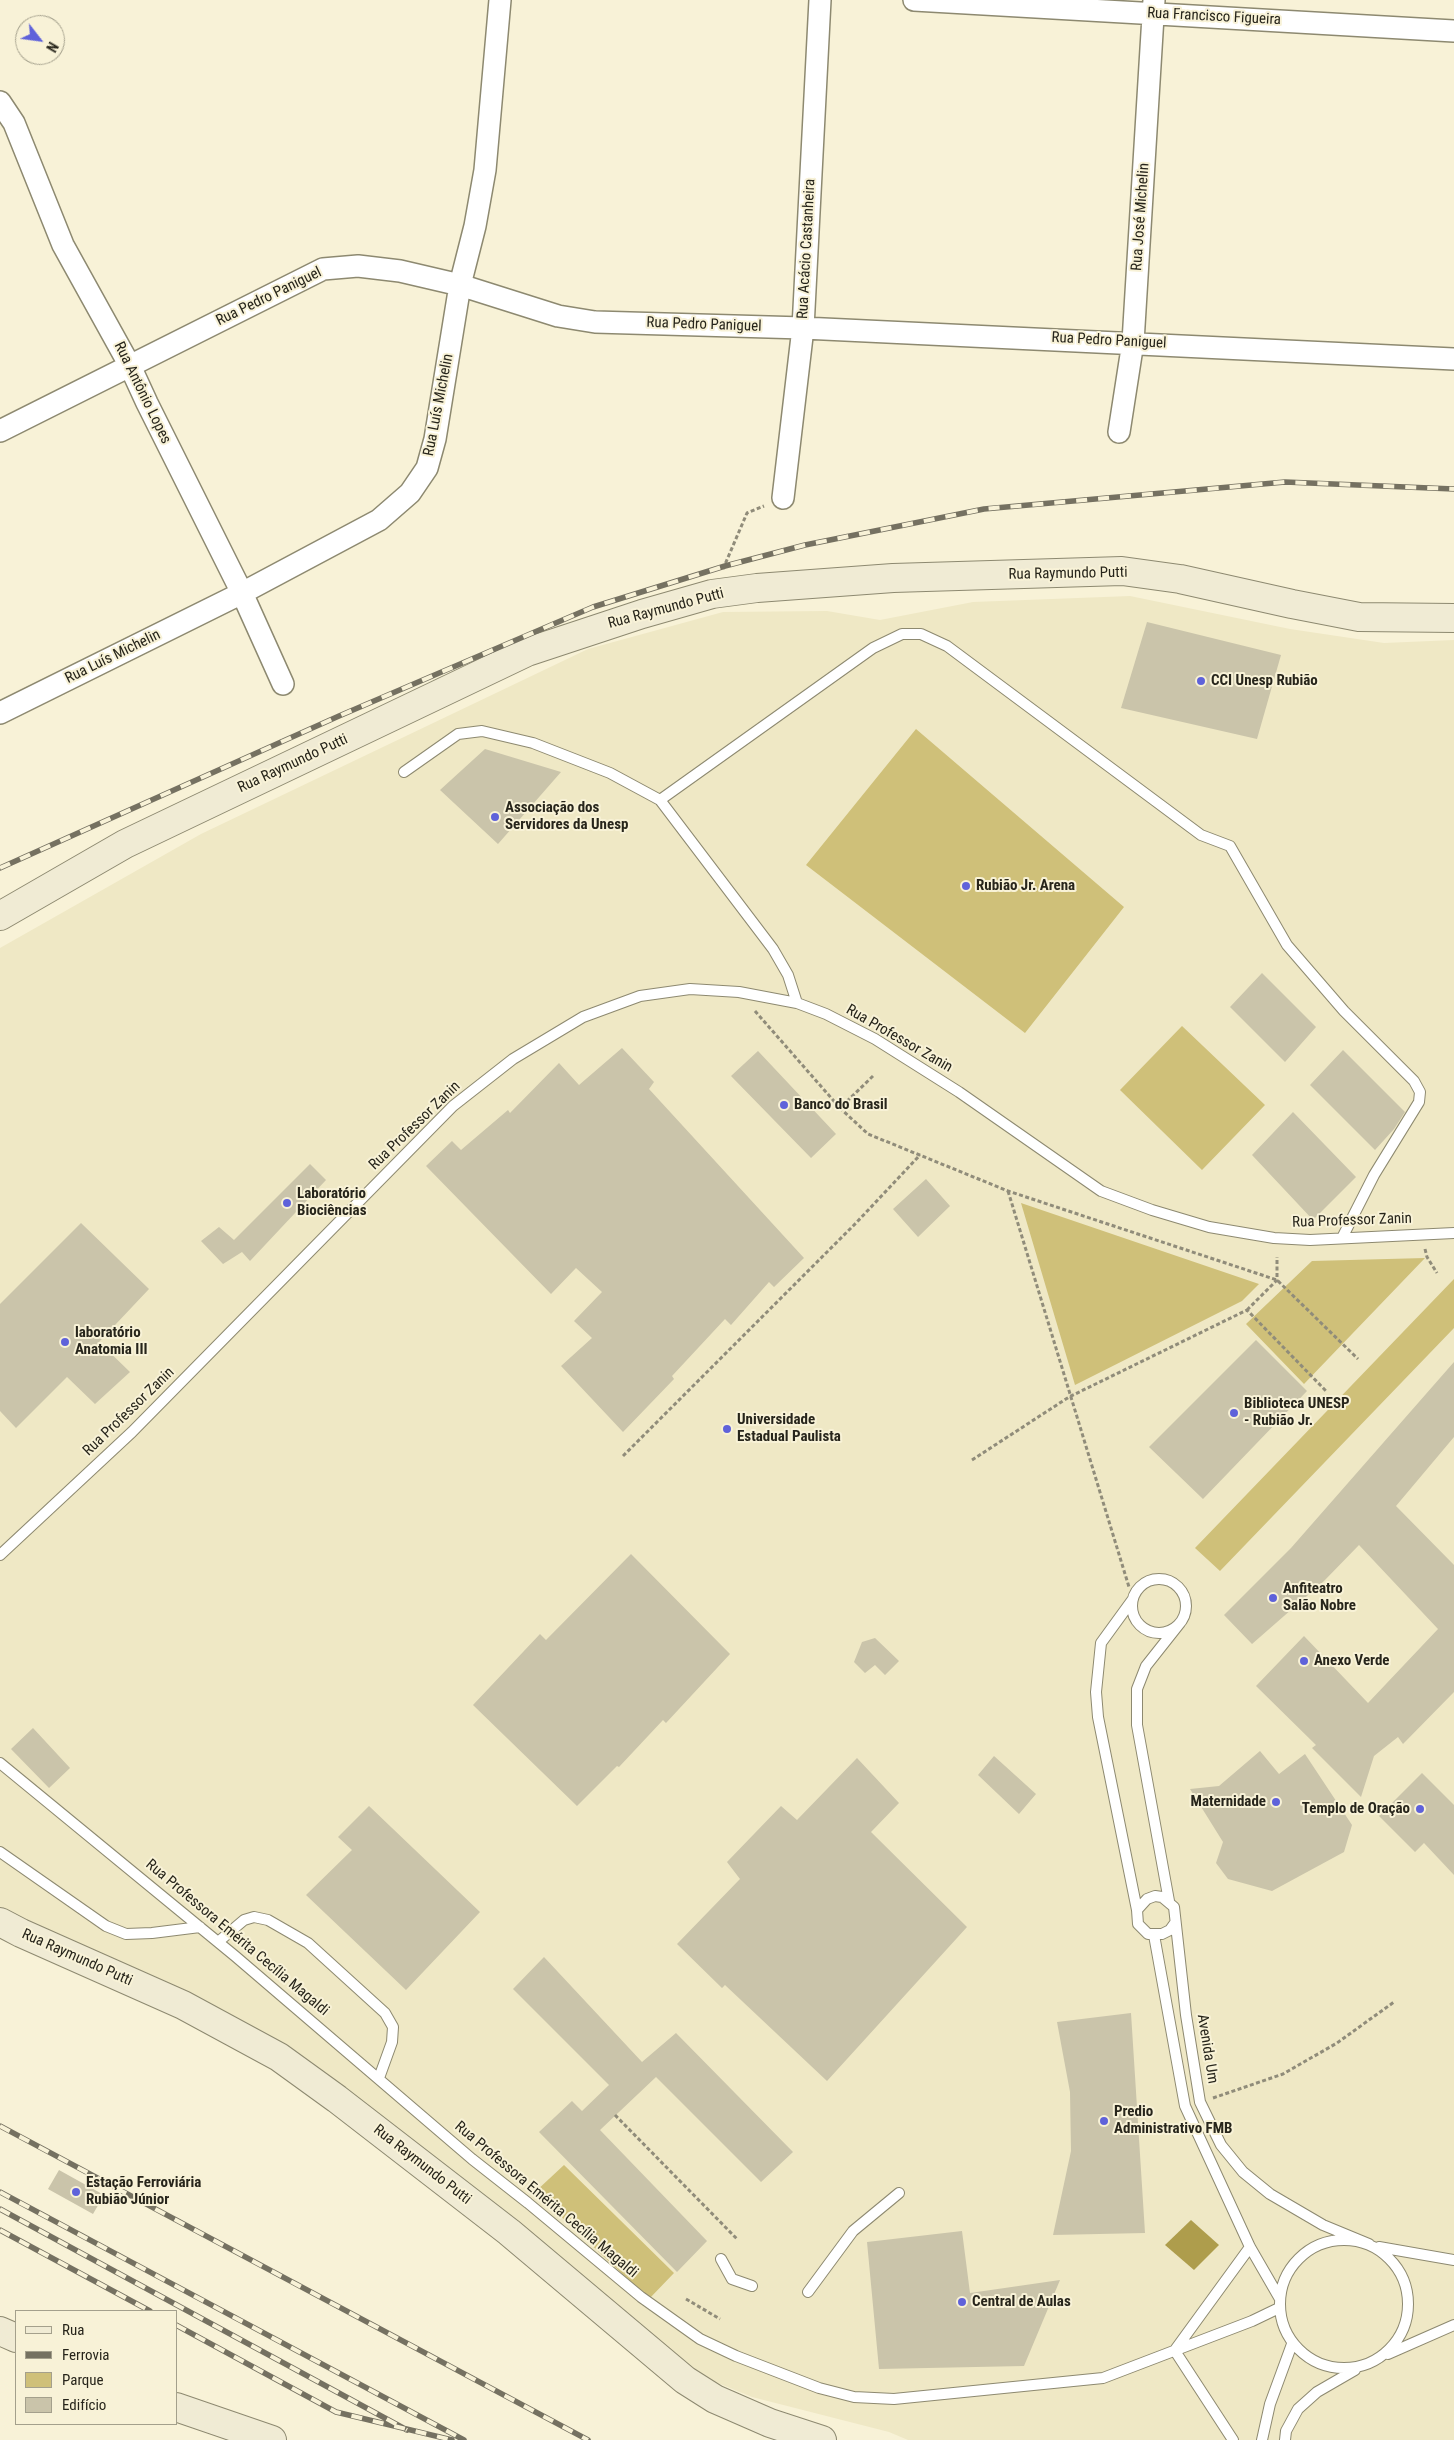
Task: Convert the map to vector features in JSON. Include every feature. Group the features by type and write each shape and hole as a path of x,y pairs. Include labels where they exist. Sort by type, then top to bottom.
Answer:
{"street":[{"name":"Rua Luís Michelin","path":"0,713 242,593 379,520 410,493 427,468 435,440 460,284 475,226 485,170 500,0"},
{"name":"Rua Acácio Castanheira","path":"783,498 803,328 820,0"},
{"name":"Rua Francisco Figueira","path":"914,0 1154,7 1454,32"},
{"name":"Rua José Michelin","path":"1119,432 1133,342 1154,7"},
{"name":"Rua Antônio Lopes","path":"0,102 14,123 63,245 130,366 242,593 284,684"},
{"name":"Rua Pedro Paniguel","path":"0,432 323,269 358,266 400,271 460,284 558,316 595,322 803,328 1133,342 1454,359"},
{"name":"Rua Raymundo Putti","path":"0,916 125,844 527,652 642,614 712,594 757,588 893,578 1122,571 1180,579 1359,617 1454,618"},
{"name":"Rua Raymundo Putti","path":"0,1922 183,2005 279,2057 509,2232 685,2380 715,2398 770,2423 822,2440"},
{"path":"0,2331 15,2338"},
{"path":"178,2408 272,2440"}],"lane":[{"path":"660,800 873,648 902,634 921,634 947,646 1201,835 1230,846 1287,945 1344,1011 1414,1081 1420,1092 1419,1102 1374,1175 1342,1238"},
{"path":"404,772 458,734 482,731 533,743 601,769 660,800 773,949 788,975 797,1003"},
{"name":"Rua Professor Zanin","path":"0,1555 132,1432 453,1106 512,1059 583,1017 640,996 690,989 739,992 797,1003 826,1014 875,1039 959,1092 1101,1191 1152,1210 1209,1227 1245,1234 1310,1240 1454,1232"},
{"path":"1150,1580 1168,1580 1182,1591 1186,1600 1186,1609 1180,1623 1146,1666 1137,1689 1137,1725 1169,1901 1176,1915 1170,1930 1154,1935 1142,1930 1138,1924 1137,1910 1098,1717 1096,1692 1101,1643 1133,1599 1136,1591 1150,1580"},
{"path":"1133,1599 1134,1618 1147,1631 1165,1633 1174,1629 1180,1623"},
{"name":"Rua Professora Emérita Cecília Magaldi","path":"0,1763 218,1942 472,2159 641,2297 686,2330 736,2356 819,2388 854,2397 894,2399 1025,2387 1103,2378 1252,2322 1279,2303"},
{"path":"0,1852 106,1926 126,1934 200,1927"},
{"path":"1137,1910 1141,1903 1155,1896 1169,1901"},
{"path":"218,1942 244,1920 254,1917 268,1920 308,1943 384,2013 393,2027 392,2042 379,2078"},
{"name":"Avenida Um","path":"1174,1923 1200,2102 1221,2145 1243,2172 1270,2194 1323,2225 1371,2245"},
{"name":"Avenida Um","path":"1154,1935 1185,2106 1250,2247 1279,2303"},
{"path":"808,2292 853,2231 899,2193"},
{"path":"1362,2366 1343,2369 1324,2366 1306,2357 1292,2344 1283,2327 1279,2303 1282,2286 1291,2266 1307,2251 1326,2241 1348,2239 1454,2260"},
{"path":"1371,2245 1386,2254 1399,2270 1406,2288 1408,2308 1404,2327 1394,2344 1380,2358"},
{"path":"1228,2438 1175,2351 1250,2247"},
{"path":"722,2259 732,2279 752,2286"},
{"path":"1285,2440 1286,2430 1298,2409 1317,2392 1362,2366 1454,2325"},
{"path":"1262,2440 1270,2404 1292,2344"}],"path":[{"path":"712,594 747,513 783,498"},
{"path":"739,992 840,1108 868,1134 1008,1191 1277,1280 1358,1359"},
{"path":"840,1108 873,1076"},
{"path":"623,1456 856,1223 920,1155"},
{"path":"1008,1191 1133,1599"},
{"path":"1421,1234 1427,1257 1437,1273"},
{"path":"972,1460 1070,1396 1247,1310 1277,1280 1277,1257"},
{"path":"1247,1310 1327,1392"},
{"path":"1200,2102 1242,2090 1284,2074 1336,2043 1394,2002"},
{"path":"615,2115 738,2240"},
{"path":"686,2299 720,2319"}],"shaded area":[{"name":"Universidade Estadual Paulista","path":"1130,596 1290,629 1384,643 1454,640 1454,2440 908,2440 889,2432 752,2397 708,2379 635,2326 346,2094 0,1910 0,948 201,834 588,649 723,612 827,611 880,620 973,602"},
{"path":"1191,2220 1219,2245 1194,2270 1165,2245"}],"green space":[{"name":"Rubião Jr. Arena","path":"916,729 1124,907 1025,1033 806,865"},
{"path":"1182,1026 1265,1105 1202,1170 1120,1090"},
{"path":"1021,1203 1259,1284 1242,1301 1075,1385"},
{"path":"1425,1258 1304,1384 1246,1324 1312,1261"},
{"path":"1454,1279 1454,1328 1220,1571 1195,1548"},
{"path":"564,2165 674,2273 649,2299 535,2192"}],"building":[{"name":"CCI Unesp Rubião","path":"1147,622 1281,655 1257,739 1121,708"},
{"name":"Associação dos Servidores da Unesp","path":"485,749 561,772 498,844 440,790"},
{"path":"1262,973 1316,1027 1285,1062 1230,1007"},
{"path":"622,1048 654,1082 649,1089 804,1258 774,1287 769,1282 731,1325 725,1319 672,1376 674,1379 623,1432 561,1366 592,1338 574,1321 602,1292 576,1268 551,1294 426,1166 452,1141 461,1150 508,1110 510,1113 559,1063 579,1085"},
{"path":"1343,1050 1405,1112 1394,1129 1375,1150 1310,1085"},
{"name":"Banco do Brasil","path":"758,1051 836,1134 811,1158 731,1076"},
{"path":"1293,1112 1356,1177 1313,1220 1252,1155"},
{"name":"Laboratório Biociências","path":"310,1164 326,1180 250,1261 242,1252 223,1264 201,1241 219,1227 234,1240"},
{"path":"926,1179 950,1206 918,1237 893,1209"},
{"path":"81,1223 149,1289 99,1342 130,1372 95,1404 67,1377 16,1428 0,1411 0,1304"},
{"path":"1256,1340 1307,1391 1203,1499 1149,1447"},
{"path":"1454,1362 1454,1437 1396,1506 1454,1565 1454,1692 1403,1744 1398,1737 1374,1756 1361,1797 1312,1748 1316,1745 1256,1686 1304,1636 1368,1703 1438,1629 1359,1545 1324,1581 1252,1644 1224,1615 1291,1548"},
{"path":"631,1554 730,1654 666,1723 663,1720 619,1767 617,1766 577,1806 473,1705 540,1634 546,1640"},
{"path":"875,1638 899,1661 885,1675 875,1665 865,1673 854,1662 862,1642"},
{"path":"33,1728 70,1768 49,1788 11,1749"},
{"name":"Maternidade","path":"1260,1751 1279,1774 1305,1754 1352,1825 1344,1852 1272,1891 1228,1879 1216,1863 1223,1842 1190,1789 1219,1786"},
{"path":"994,1756 1036,1794 1019,1814 978,1775"},
{"path":"857,1758 899,1803 871,1832 967,1927 827,2081 725,1985 722,1988 677,1944 740,1879 727,1862 781,1806 797,1820"},
{"name":"Templo de Oração","path":"1422,1773 1454,1805 1454,1875 1424,1843 1415,1852 1379,1816"},
{"path":"369,1806 480,1912 406,1990 306,1895 352,1850 338,1837"},
{"path":"544,1957 642,2062 676,2033 793,2152 761,2182 656,2077 600,2130 707,2241 677,2272 539,2132 572,2101 582,2111 609,2085 513,1989"},
{"name":"Predio Administrativo FMB","path":"1131,2013 1145,2233 1053,2235 1071,2151 1070,2092 1057,2022"},
{"name":"Estação Ferroviária Rubião Júnior","path":"59,2170 104,2195 93,2214 48,2189"},
{"name":"Central de Aulas","path":"962,2231 970,2293 1060,2280 1024,2366 879,2369 867,2242"}],"railway":[{"path":"0,868 339,716 593,607 725,566 805,545 984,509 1285,482 1454,489"},
{"path":"0,2126 588,2440"},
{"path":"0,2192 464,2440"},
{"path":"0,2209 407,2430"},
{"path":"0,2230 148,2310"},
{"path":"178,2326 336,2412 452,2440"}],"place":[{"name":"CCI Unesp Rubião","path":"1201,681"},
{"name":"Associação dos Servidores da Unesp","path":"495,817"},
{"name":"Rubião Jr. Arena","path":"966,886"},
{"name":"Banco do Brasil","path":"784,1105"},
{"name":"Laboratório Biociências","path":"287,1203"},
{"name":"laboratório Anatomia III","path":"65,1342"},
{"name":"Biblioteca UNESP - Rubião Jr.","path":"1234,1413"},
{"name":"Universidade Estadual Paulista","path":"727,1429"},
{"name":"Anfiteatro Salão Nobre","path":"1273,1598"},
{"name":"Anexo Verde","path":"1304,1661"},
{"name":"Maternidade","path":"1276,1802"},
{"name":"Templo de Oração","path":"1420,1809"},
{"name":"Predio Administrativo FMB","path":"1104,2121"},
{"name":"Estação Ferroviária Rubião Júnior","path":"76,2192"},
{"name":"Central de Aulas","path":"962,2302"}]}
